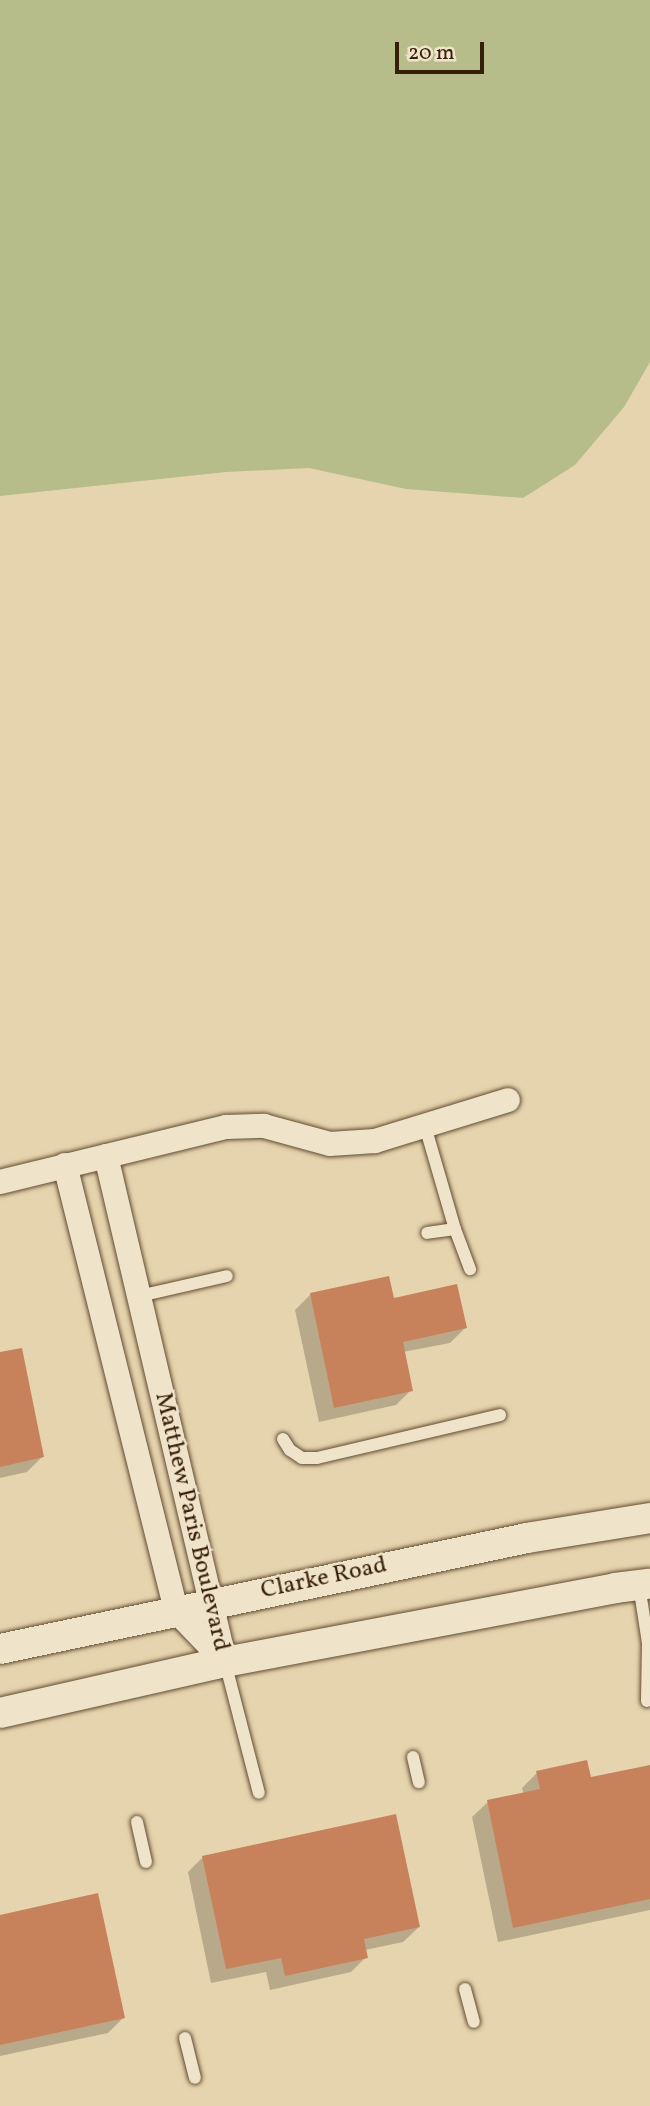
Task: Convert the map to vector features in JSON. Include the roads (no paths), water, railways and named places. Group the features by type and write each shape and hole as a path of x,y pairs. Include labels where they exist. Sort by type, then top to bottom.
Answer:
{"street":[{"path":"0,1182 226,1127 264,1126 330,1143 375,1142 508,1100"},
{"name":"Matthew Paris Boulevard","path":"106,1156 225,1662"},
{"name":"Matthew Paris Boulevard","path":"65,1165 176,1611 225,1662"},
{"name":"Clarke Road","path":"0,1649 212,1602 527,1538 650,1518"},
{"path":"0,1713 225,1662 645,1585"}],"lane":[{"path":"425,1126 455,1229 470,1269"},
{"path":"427,1233 455,1229"},
{"path":"139,1296 227,1276"},
{"path":"284,1439 290,1450 302,1458 317,1458 500,1415"},
{"path":"645,1585 648,1643 646,1701"},
{"path":"225,1662 259,1793"},
{"path":"413,1757 419,1782"},
{"path":"138,1822 146,1862"},
{"path":"465,1989 474,2022"},
{"path":"186,2038 195,2077"}]}
